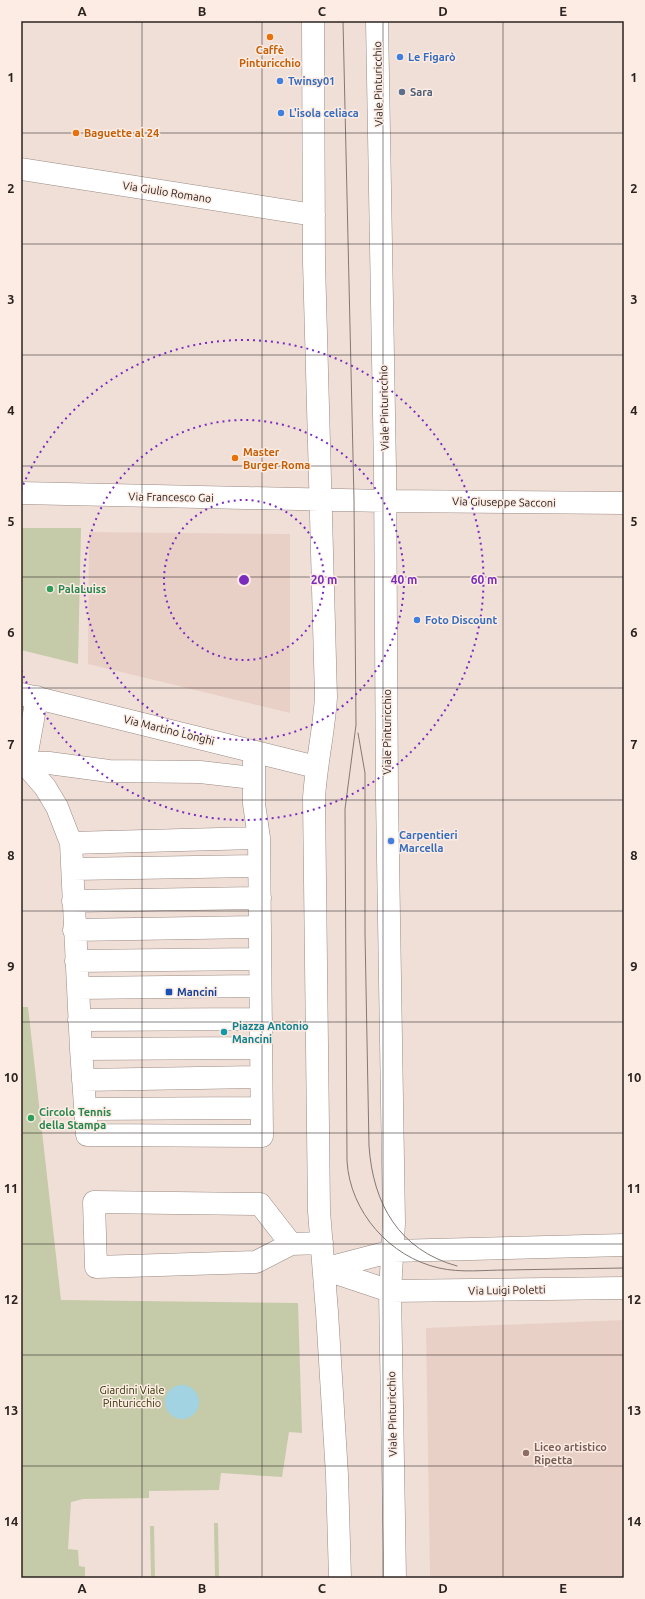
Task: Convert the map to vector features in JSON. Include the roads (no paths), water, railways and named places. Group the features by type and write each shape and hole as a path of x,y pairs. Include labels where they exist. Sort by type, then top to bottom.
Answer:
{"street":[{"path":"314,21 314,215 326,698 323,729 316,767 314,798 319,1203 337,1475 340,1578"},
{"name":"Viale Pinturicchio","path":"377,21 385,501 387,796 394,1223 390,1291 395,1578"},
{"name":"Via Giulio Romano","path":"21,169 314,215"},
{"name":"Via Francesco Gai","path":"21,493 385,501"},
{"name":"Via Giuseppe Sacconi","path":"385,501 624,503"},
{"path":"29,695 23,763 45,788 57,807 71,843 74,930 85,1109 261,1108 259,838 254,804 254,752"},
{"name":"Via Martino Longhi","path":"29,695 316,767"},
{"path":"23,763 40,762 109,771 200,772 253,778"},
{"path":"71,843 259,838"},
{"path":"73,870 259,866"},
{"path":"73,901 260,898"},
{"path":"74,930 260,927"},
{"path":"76,961 260,959"},
{"path":"78,988 260,986"},
{"path":"79,1020 261,1019"},
{"path":"81,1049 261,1048"},
{"path":"83,1080 261,1077"},
{"path":"291,1244 260,1204 94,1202 96,1267 256,1262 291,1244 322,1243"},
{"path":"324,1268 393,1251 624,1245"},
{"name":"Via Luigi Poletti","path":"324,1268 390,1291 624,1288"}],"water":[{"path":"182,1385 194,1390 199,1402 194,1414 182,1419 170,1414 165,1402 170,1390"}],"tram line":[{"path":"343,21 354,500 356,725 345,809 347,1161 350,1180 356,1198 365,1214 376,1230 389,1243 404,1254 439,1268 464,1271 624,1268"},
{"path":"358,733 365,773 365,933 369,1146 372,1167 376,1187 383,1205 393,1222 405,1236 419,1249 437,1259 457,1266"}],"place":[{"name":"Caffè Pinturicchio","path":"270,37"},
{"name":"Le Figarò","path":"400,57"},
{"name":"Twinsy01","path":"280,81"},
{"name":"Sara","path":"402,92"},
{"name":"L'isola celiaca","path":"281,113"},
{"name":"Baguette al 24","path":"76,133"},
{"name":"Master Burger Roma","path":"235,458"},
{"name":"PalaLuiss","path":"50,589"},
{"name":"Foto Discount","path":"417,620"},
{"name":"Carpentieri Marcella","path":"391,841"},
{"name":"Mancini","path":"169,992"},
{"name":"Piazza Antonio Mancini","path":"224,1032"},
{"name":"Circolo Tennis della Stampa","path":"31,1118"},
{"name":"Liceo artistico Ripetta","path":"526,1453"}],"park label":[{"name":"Giardini Viale Pinturicchio","path":"132,1396"}]}
